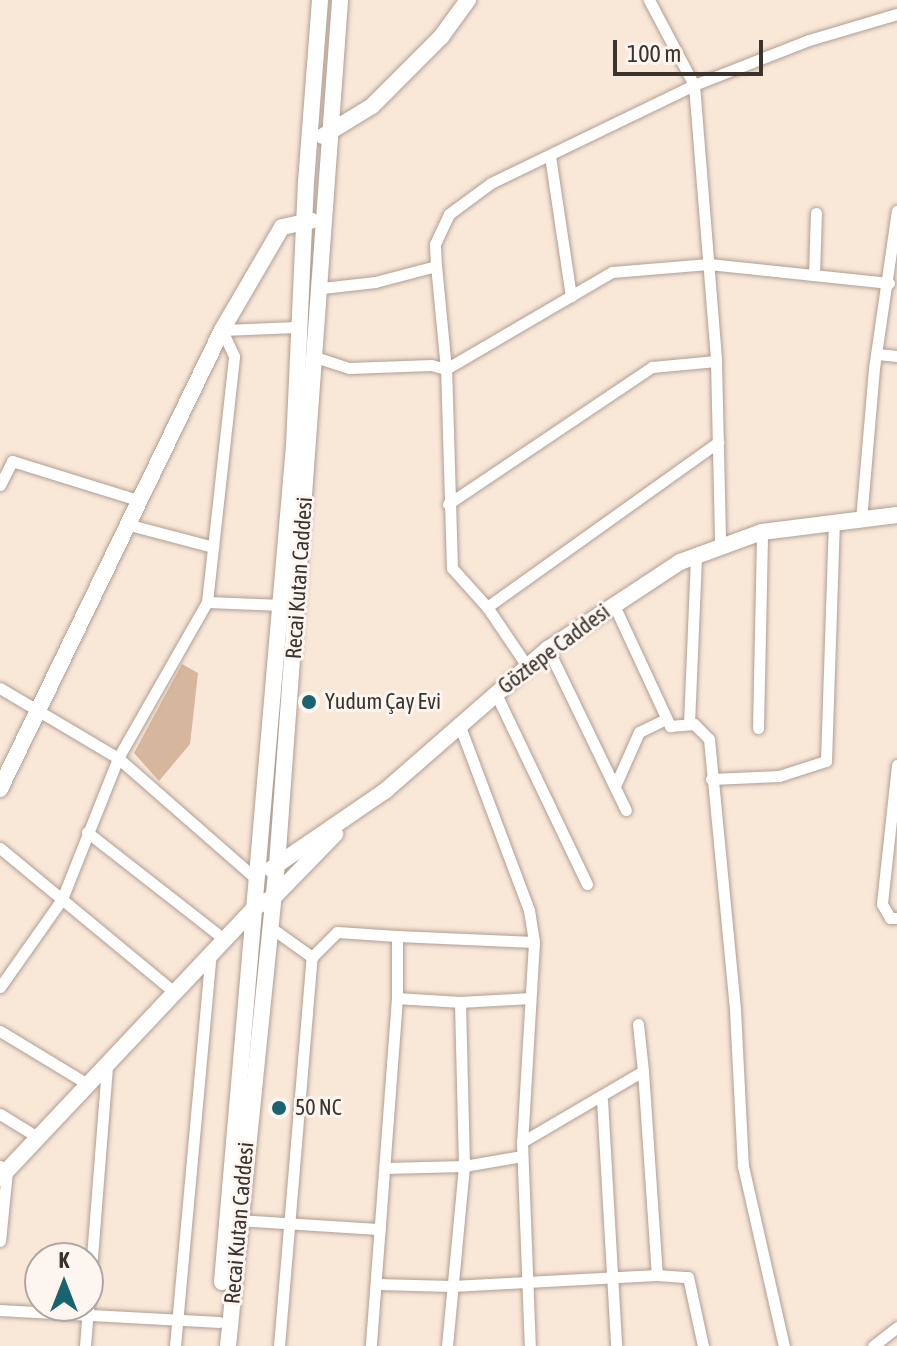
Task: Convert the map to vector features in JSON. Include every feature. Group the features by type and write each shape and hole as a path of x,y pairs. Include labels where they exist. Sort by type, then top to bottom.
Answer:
{"main road":[{"name":"Recai Kutan Caddesi","path":"217,1346 282,605 303,221 320,0"},
{"name":"Recai Kutan Caddesi","path":"228,1346 277,865 322,288 327,132 340,0"},
{"path":"308,146 372,106 441,37 468,0"},
{"path":"0,789 222,330 282,227 303,221 323,222"},
{"name":"Göztepe Caddesi","path":"256,879 385,791 548,649 613,603 696,554 762,532 897,515"},
{"path":"2,1172 39,1138 254,908 274,897 385,791"}],"street":[{"path":"649,0 694,85 716,361 720,544"},
{"path":"527,666 487,607 452,568 446,369 436,266 439,233 463,199 694,85 809,40 897,14"},
{"path":"550,156 571,296"},
{"path":"814,275 816,213"},
{"path":"861,520 877,354 897,219"},
{"path":"315,357 349,368 431,365 446,369 612,272 709,264 889,283"},
{"path":"322,288 375,282 436,266"},
{"path":"0,987 62,899 118,758 207,602 234,356 222,330 297,327"},
{"path":"877,354 897,356"},
{"path":"448,504 652,367 716,361"},
{"path":"487,607 718,442"},
{"path":"0,485 12,461 141,501"},
{"path":"711,779 779,776 812,770 826,761 834,524"},
{"path":"130,525 213,547"},
{"path":"758,728 762,532"},
{"path":"689,724 696,554"},
{"path":"207,602 282,605"},
{"path":"613,603 670,726 689,724 709,739 731,963 743,1166 784,1346"},
{"path":"548,649 626,810"},
{"path":"0,688 118,758 256,879"},
{"path":"495,692 587,884"},
{"path":"615,786 639,732 666,719"},
{"path":"459,724 529,910 534,942 522,1142 530,1346"},
{"path":"897,765 882,904 890,918 897,918"},
{"path":"87,832 225,940"},
{"path":"0,848 174,992"},
{"path":"270,927 312,957"},
{"path":"279,1346 312,957 337,932 534,942"},
{"path":"371,1346 397,998 397,936"},
{"path":"175,1346 211,954"},
{"path":"397,998 460,1002 530,998"},
{"path":"447,1346 464,1166 460,1002"},
{"path":"638,1024 657,1275"},
{"path":"0,1031 89,1085"},
{"path":"94,1242 107,1065"},
{"path":"522,1142 602,1100 643,1071"},
{"path":"602,1100 616,1346"},
{"path":"0,1114 39,1138"},
{"path":"385,1168 464,1166 522,1156"},
{"path":"0,1241 2,1172"},
{"path":"239,1220 290,1226 380,1229"},
{"path":"377,1284 452,1286 657,1275 688,1277 703,1346"},
{"path":"0,1310 24,1312"},
{"path":"104,1317 219,1322"},
{"path":"85,1346 87,1322"},
{"path":"873,1346 897,1327"}],"shaded area":[{"path":"182,664 198,673 190,744 159,781 134,753"}],"place":[{"name":"Yudum Çay Evi","path":"309,702"},
{"name":"50 NC","path":"279,1108"}]}
